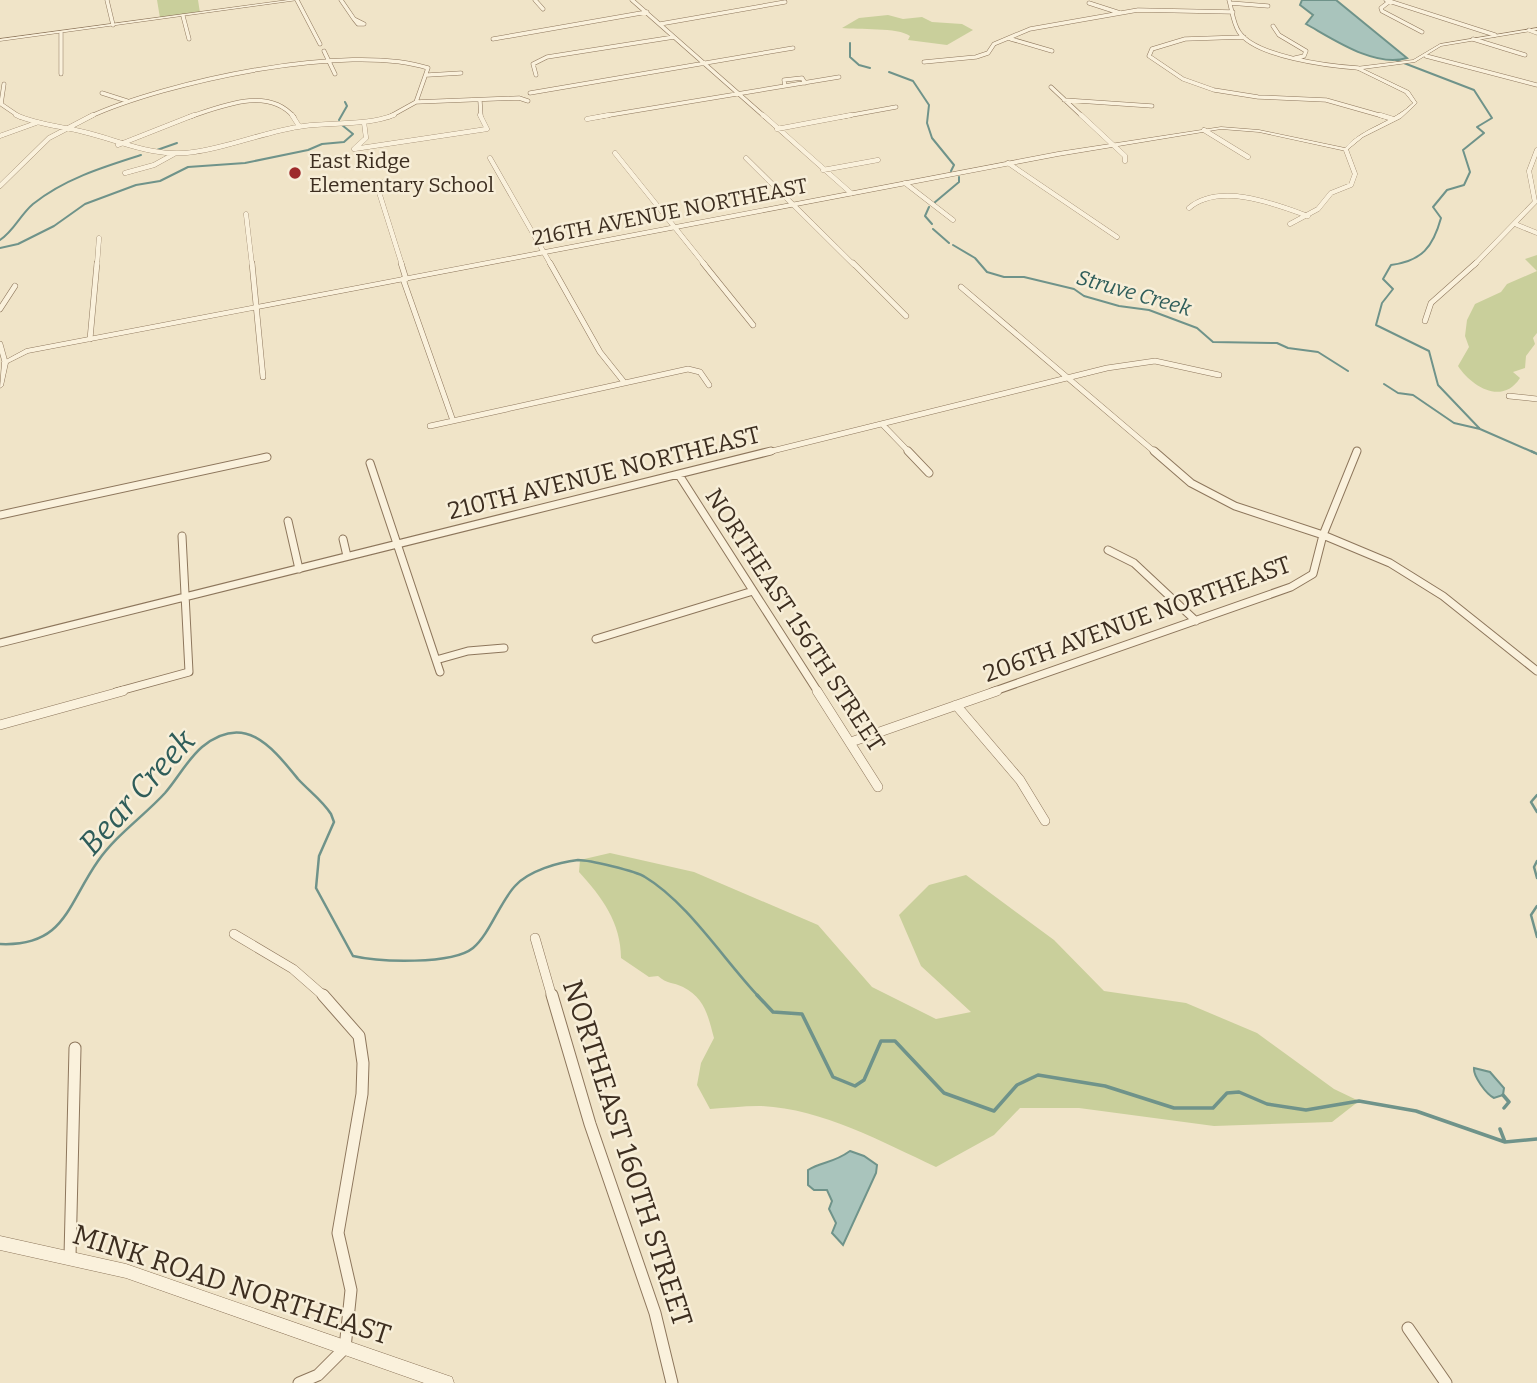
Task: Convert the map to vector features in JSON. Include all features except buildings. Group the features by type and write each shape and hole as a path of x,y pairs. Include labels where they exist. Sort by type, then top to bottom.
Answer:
{"street":[{"path":"107,0 113,25"},
{"path":"0,40 296,0 320,44"},
{"path":"341,0 353,18"},
{"path":"535,0 543,9"},
{"path":"632,0 851,193"},
{"path":"1422,32 1381,8 1388,1 1495,36"},
{"path":"660,24 785,2"},
{"path":"1268,6 1230,2 1239,32 1244,37 1295,58 1321,65 1358,68 1406,63 1426,56 1436,46 1528,30 1537,31"},
{"path":"1089,3 1120,13"},
{"path":"925,62 976,57 990,51 995,44 1012,39 1030,29 1120,13 1157,9 1233,12"},
{"path":"493,39 646,12"},
{"path":"183,16 189,39"},
{"path":"1273,26 1279,35 1306,51 1304,56 1295,58"},
{"path":"61,33 61,74"},
{"path":"536,75 533,64 547,57 674,37"},
{"path":"1244,37 1185,39 1152,50 1149,54 1152,60 1202,86 1244,95 1325,100 1393,119"},
{"path":"1012,39 1052,51"},
{"path":"1473,39 1525,55"},
{"path":"530,93 793,48"},
{"path":"324,51 335,74"},
{"path":"1426,56 1537,85"},
{"path":"0,186 38,146 67,128 127,101 197,84 372,58 420,64 428,68 428,75 416,102"},
{"path":"1290,224 1308,216 1318,209 1327,197 1347,187 1354,180 1346,153 1354,140 1393,119 1415,103 1403,89 1358,68"},
{"path":"428,75 461,73"},
{"path":"785,86 784,80 789,77 802,78 806,83"},
{"path":"587,119 839,78"},
{"path":"4,84 1,104 36,123 84,132 118,145 174,154 215,149 299,126 364,122 397,114 416,102 519,98 528,102"},
{"path":"1051,87 1125,156 1125,161"},
{"path":"102,93 127,101"},
{"path":"1064,100 1088,99 1121,106 1152,106"},
{"path":"118,145 178,120 261,100 279,104 292,114 299,126"},
{"path":"364,122 366,138 354,149 487,129 480,116 480,101"},
{"path":"777,129 896,107"},
{"path":"0,136 36,123"},
{"path":"1204,130 1248,157"},
{"name":"216TH AVENUE NORTHEAST","path":"5,362 19,353 90,339 1008,163 1204,130 1251,130 1346,153"},
{"path":"1425,321 1431,303 1462,278 1535,202 1535,192 1529,179 1531,158 1537,150"},
{"path":"615,153 753,326"},
{"path":"125,173 154,165 174,154"},
{"path":"490,158 600,352 624,383"},
{"path":"746,158 906,316"},
{"path":"823,170 878,160"},
{"path":"1008,163 1117,237"},
{"path":"382,182 378,189 452,418"},
{"path":"905,183 953,220"},
{"path":"1189,208 1195,201 1247,199 1308,216"},
{"path":"246,214 264,362 263,377"},
{"path":"1515,224 1537,233"},
{"path":"90,339 99,239"},
{"path":"0,309 15,286"},
{"path":"961,287 1191,483 1235,506 1323,535 1390,563 1433,590 1537,671"},
{"path":"0,344 5,362 0,386"},
{"name":"210TH AVENUE NORTHEAST","path":"0,643 1125,364 1155,361 1219,374"},
{"path":"430,426 452,418 694,369 709,385"},
{"path":"1509,396 1537,399"},
{"path":"882,425 929,473"},
{"name":"206TH AVENUE NORTHEAST","path":"851,742 1291,587 1312,574 1323,535 1357,451"},
{"path":"0,515 267,457"},
{"path":"370,463 400,543 440,672"},
{"name":"NORTHEAST 156TH STREET","path":"679,475 878,787"},
{"path":"288,520 299,569"},
{"path":"0,725 189,671 182,537"},
{"path":"343,540 347,556"},
{"path":"1108,550 1134,563 1196,621"},
{"path":"596,639 753,591"},
{"path":"436,660 468,651 504,648"},
{"path":"956,705 1020,780 1045,821"},
{"path":"234,934 309,981 359,1036 362,1094 338,1233 351,1290 345,1348 318,1375 299,1383"},
{"name":"NORTHEAST 160TH STREET","path":"535,938 590,1124 655,1313 672,1383"},
{"path":"69,1256 75,1048"},
{"name":"MINK ROAD NORTHEAST","path":"0,1243 69,1256 126,1271 446,1383"},
{"path":"1408,1328 1446,1383"}],"green space":[{"path":"157,0 198,0 200,13 160,18"},
{"path":"888,15 903,19 922,17 932,22 962,24 973,30 947,45 908,40 910,36 897,31 842,28 859,18"},
{"path":"1537,255 1537,271 1525,259"},
{"path":"1537,271 1537,333 1533,338 1535,344 1526,356 1525,368 1513,372 1520,378 1505,391 1487,390 1471,380 1458,366 1469,347 1465,336 1467,320 1475,304 1501,292 1507,284"},
{"path":"610,853 694,872 818,925 872,987 936,1019 971,1012 921,966 899,915 929,885 966,875 1054,940 1104,991 1186,1003 1257,1033 1334,1089 1359,1101 1332,1122 1214,1126 1079,1108 1020,1108 994,1135 936,1167 872,1137 805,1113 759,1106 710,1109 697,1085 701,1063 714,1038 701,1002 690,991 658,976 649,977 621,958 618,933 609,911 579,872 580,860"}],"water":[{"path":"1302,0 1336,0 1407,58 1395,60 1368,56 1329,37 1306,24 1313,15 1300,5"},
{"path":"1474,1068 1490,1072 1504,1088 1503,1095 1494,1098 1487,1093"},
{"path":"850,1151 877,1165 876,1173 843,1245 832,1233 836,1223 829,1209 832,1201 827,1190 814,1190 808,1185 808,1170"}],"waterway":[{"name":"Struve Creek","path":"850,43 850,57 859,65 870,68"},
{"path":"1396,60 1474,90 1492,118 1477,127 1484,133 1463,150 1470,172 1464,185 1447,190 1433,207 1441,218 1430,245 1411,260 1391,265 1383,279 1393,289 1382,303 1376,325 1429,351 1438,385 1480,429"},
{"name":"Struve Creek","path":"889,72 913,81 929,105 927,123 932,138 954,165 951,171"},
{"path":"339,120 347,106 345,102"},
{"path":"0,248 18,244 54,226 85,204 136,185 160,181 188,167 245,163 308,150 322,144 344,142 353,134 342,125"},
{"path":"157,150 177,143"},
{"path":"0,240 33,204 58,187 98,169 141,155"},
{"name":"Struve Creek","path":"934,203 959,182 959,177"},
{"name":"Struve Creek","path":"929,207 925,216 932,224"},
{"name":"Struve Creek","path":"933,229 949,243"},
{"name":"Struve Creek","path":"953,245 975,258 987,272 1004,277 1024,277 1074,289 1084,296 1119,306 1149,310 1197,328 1213,342 1277,343 1288,348 1318,352 1348,371"},
{"name":"Struve Creek","path":"1384,384 1398,393 1413,395 1454,423 1480,429"},
{"name":"Struve Creek","path":"1480,429 1535,453"},
{"name":"Struve Creek","path":"1531,451 1535,453"},
{"name":"Bear Creek","path":"0,944 22,943 51,931 71,907 105,852 165,793 197,752 217,737 244,733 268,746 331,814 334,822 319,856 316,888 353,956 415,961 463,953 479,942 510,893 521,881 553,865 584,860 640,875 661,888 690,916 759,997"},
{"name":"Bear Creek","path":"1537,795 1531,802 1537,812"},
{"name":"Bear Creek","path":"1537,861 1534,867 1537,878"},
{"name":"Bear Creek","path":"1537,906 1531,915 1537,937"},
{"name":"Bear Creek","path":"757,995 773,1012 802,1014 833,1077 855,1086 864,1080 881,1041 895,1041 944,1093 994,1111 1017,1085 1038,1075 1105,1086 1174,1108 1213,1108 1227,1093 1239,1092 1267,1104 1306,1110 1359,1101 1416,1111 1505,1142"},
{"path":"1503,1095 1509,1102 1504,1108"},
{"path":"1500,1129 1505,1142"},
{"name":"Bear Creek","path":"1505,1142 1537,1139"}],"place":[{"name":"East Ridge Elementary School","path":"295,173"}]}
